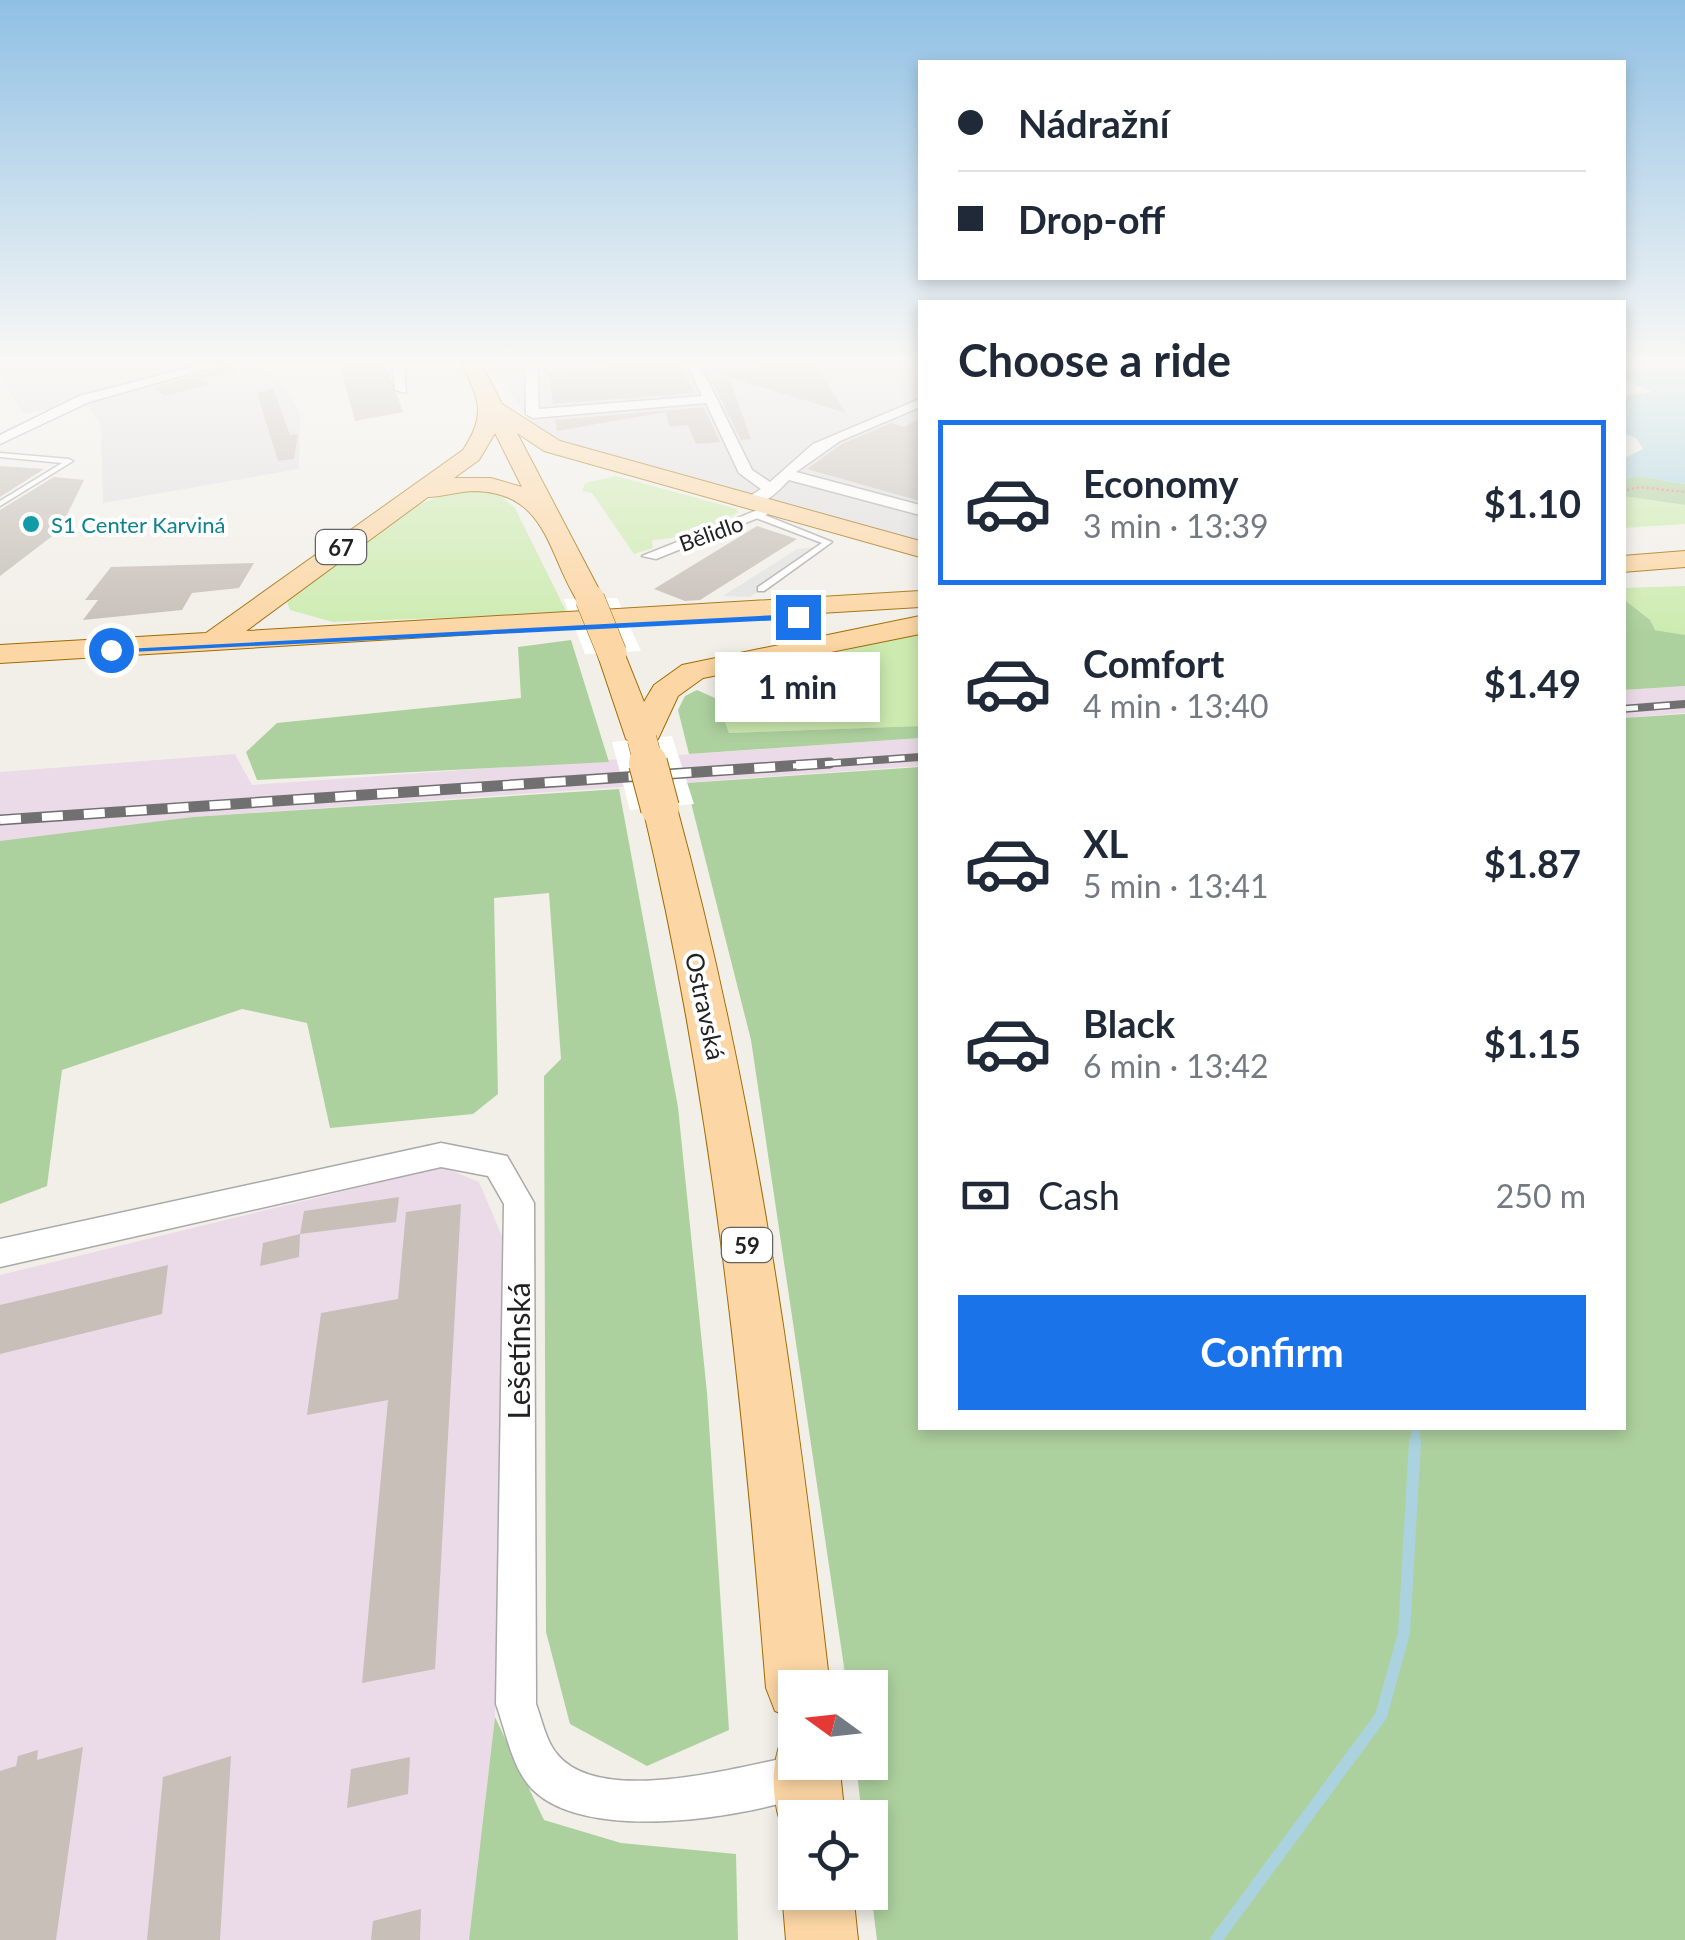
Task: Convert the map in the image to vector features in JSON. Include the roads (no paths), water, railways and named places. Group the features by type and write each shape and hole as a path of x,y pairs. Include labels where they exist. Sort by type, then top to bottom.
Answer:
{"main road":[{"path":"413,498 472,454"},
{"name":"Ostravská","path":"518,454 590,598 612,653 642,739 681,884 730,1132 757,1312 796,1670"},
{"path":"577,454 914,548 902,581 875,603"},
{"path":"413,498 458,484 492,483 551,518 566,481 602,469 636,472"},
{"name":"67","path":"209,644 278,590 413,498"},
{"name":"67","path":"209,644 826,611 879,585 892,573 889,555 862,536"},
{"path":"1626,554 1685,556"},
{"path":"1626,563 1685,556"},
{"path":"278,590 276,607 291,621 320,628 416,630"},
{"name":"67","path":"111,650 220,623 278,590"},
{"path":"826,611 918,599"},
{"name":"67","path":"0,654 416,630 918,610"},
{"path":"642,739 665,691 693,671 918,625"},
{"path":"820,1910 822,1940"}],"street":[{"path":"736,454 763,505 790,475 796,462 811,454"},
{"path":"790,475 918,509"},
{"name":"Bělidlo","path":"650,556 763,505"},
{"name":"Lešetínská","path":"0,1253 441,1156 497,1165 519,1204 516,1704 543,1770 571,1794 612,1803 808,1785"}],"lane":[{"path":"0,455 69,460 0,504"},
{"path":"761,588 828,542 763,505"}],"water":[{"path":"1634,454 1685,454 1685,484 1639,476 1626,478 1626,458"}],"waterway":[{"path":"1415,1444 1416,1430"},
{"path":"1216,1940 1381,1716 1404,1633 1415,1441"}],"railway":[{"path":"1626,709 1685,704"},
{"path":"793,766 918,757"},
{"path":"0,820 830,763"}],"place":[{"name":"S1 Center Karviná","path":"31,524"}]}
